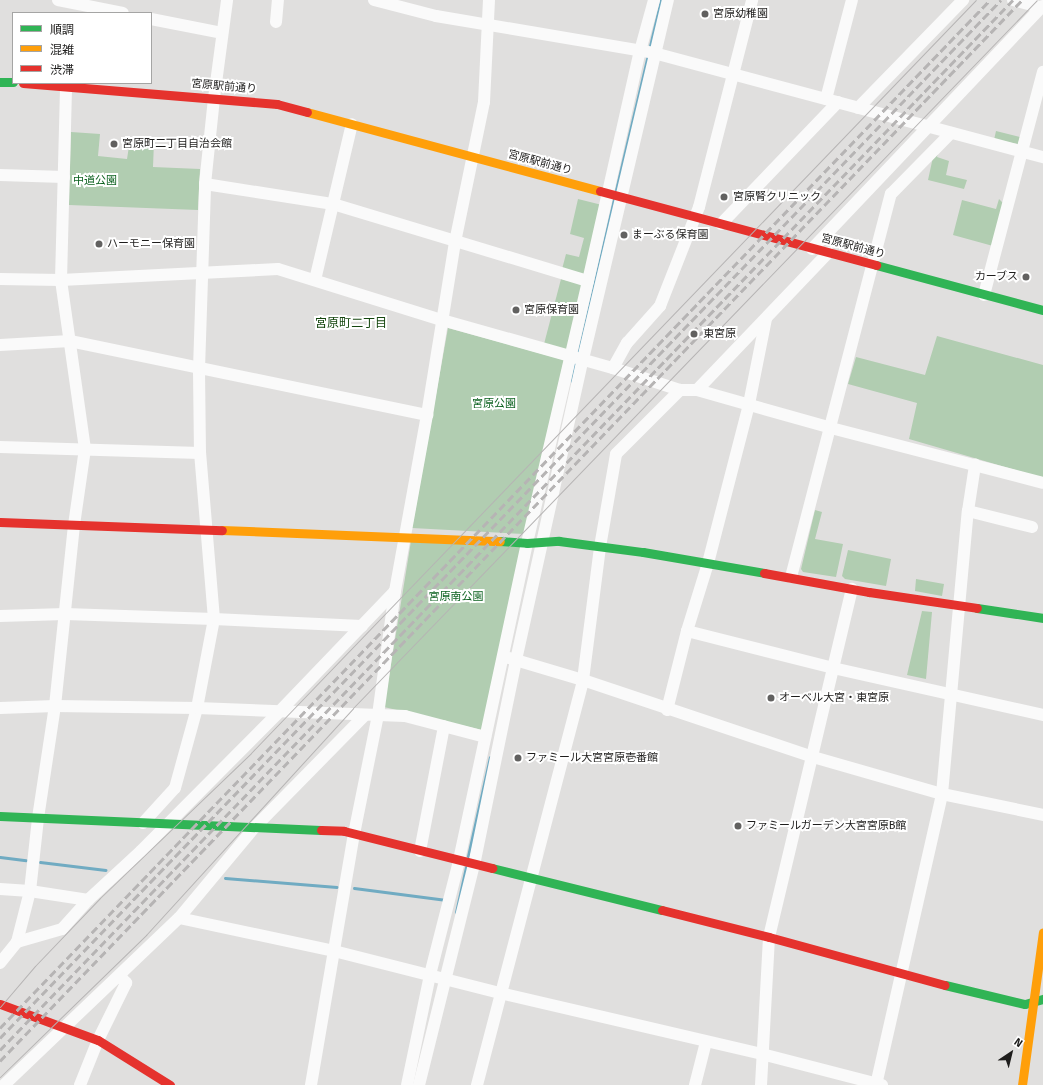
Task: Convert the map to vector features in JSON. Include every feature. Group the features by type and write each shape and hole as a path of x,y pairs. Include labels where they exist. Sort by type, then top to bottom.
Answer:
{"street":[{"path":"143,823 175,788 197,708 214,619 205,529 200,452 199,369 201,273 205,184 214,98 227,0"},
{"path":"276,22 278,0"},
{"path":"374,0 436,16 487,23 647,52 1043,157"},
{"path":"311,1085 354,834 378,715 395,591 427,415 455,242 484,102 489,0"},
{"path":"407,1085 438,977 466,863 509,658 528,543 620,197 647,52 654,0"},
{"path":"466,863 485,737 543,541 577,358 588,281 607,193 647,52 668,0"},
{"path":"613,368 627,343 660,306 695,217 752,0"},
{"path":"826,99 852,0"},
{"path":"858,108 963,0"},
{"path":"1013,0 1042,7"},
{"path":"67,4 118,12"},
{"path":"812,249 1042,7"},
{"path":"152,19 222,33"},
{"path":"984,295 1043,72"},
{"path":"0,82 12,82"},
{"path":"0,963 17,942 30,891 38,818 54,706 74,525 85,449 61,280 66,84"},
{"name":"宮原駅前通り","path":"66,84 277,104 1043,310"},
{"path":"721,224 838,102"},
{"path":"315,280 352,124"},
{"path":"791,577 891,194 951,133"},
{"path":"0,175 64,177"},
{"path":"205,184 333,204 588,281"},
{"path":"697,390 828,253"},
{"path":"0,279 61,280 278,269 442,320 613,368 680,390 697,390 831,428 1043,483"},
{"path":"667,710 687,631 708,562 749,404 766,319"},
{"path":"0,345 70,341 199,369 427,415"},
{"path":"477,1085 583,680 600,547 616,454 680,390"},
{"path":"0,447 200,452"},
{"path":"179,918 334,951 500,994 762,1054 878,1085 900,973 929,857 942,794 968,511 975,465"},
{"path":"968,511 1032,527"},
{"path":"0,522 404,536 528,543 543,541 600,547 708,562 852,589 1043,618"},
{"path":"761,1085 769,937 852,589"},
{"path":"17,942 62,929 88,900 170,822 280,711 395,591"},
{"path":"0,616 65,614 362,626"},
{"path":"687,631 832,668 1043,715"},
{"path":"509,658 583,680 667,710 813,757 942,794 1043,816"},
{"path":"0,708 54,706 197,708 405,716 485,737"},
{"path":"4,1085 120,976 179,918 254,828 365,715"},
{"path":"420,851 444,726"},
{"path":"0,816 143,823 170,822 254,828 344,831 530,879 769,937 900,973 1025,1004 1043,999"},
{"path":"0,889 30,891 88,900"},
{"path":"1022,1085 1043,932"},
{"path":"80,1085 98,1040 126,983 120,976"},
{"path":"419,1085 438,977"},
{"path":"0,1004 98,1040 170,1085"},
{"path":"695,1085 706,1042"}],"green space":[{"path":"996,131 1020,137 1018,144 994,140"},
{"name":"中道公園","path":"71,132 100,134 98,156 127,159 130,140 154,142 153,167 200,169 198,210 69,205"},
{"path":"938,153 937,157 949,161 946,175 967,180 964,189 928,180 933,157"},
{"path":"578,199 602,205 586,274 561,273 566,254 579,257 584,238 570,234"},
{"path":"999,199 1004,204 993,246 953,235 962,200 996,209"},
{"path":"561,279 580,284 583,289 569,348 565,350 544,344"},
{"name":"宮原公園","path":"448,328 564,360 524,534 412,528"},
{"path":"937,336 1043,365 1043,478 909,439 917,403 848,384 856,357 925,375"},
{"path":"815,510 822,512 815,539 843,544 836,577 803,572 801,569"},
{"name":"宮原南公園","path":"411,541 521,547 482,730 384,707"},
{"path":"848,550 891,559 886,586 845,579 842,576"},
{"path":"916,579 944,584 942,596 915,591"},
{"path":"922,611 932,612 926,679 907,675"}],"waterway":[{"path":"649,50 661,0"},
{"path":"616,190 648,55"},
{"path":"578,355 614,199"},
{"path":"572,381 576,361"},
{"path":"468,856 490,757"},
{"path":"0,857 26,860"},
{"path":"40,862 106,870"},
{"path":"456,912 466,867"},
{"path":"225,878 337,887"},
{"path":"354,888 446,900"}],"tram line":[{"path":"0,1007 35,966 100,898 251,753 976,0"},
{"path":"0,1077 146,935 353,708 1037,0"}],"railway":[{"path":"0,1028 990,0"},
{"path":"0,1038 1001,0"},
{"path":"0,1050 1013,0"},
{"path":"0,1061 1022,0"}],"traffic: fast":[{"path":"0,82 12,82"},
{"path":"876,265 1043,310"},
{"path":"500,541 527,543 559,541 643,552 764,573"},
{"path":"977,608 1043,618"},
{"path":"0,816 321,830"},
{"path":"492,868 662,910"},
{"path":"945,985 1025,1004 1043,999"}],"traffic: slow":[{"path":"307,112 600,191"},
{"path":"222,530 500,541"},
{"path":"1022,1085 1043,932"}],"traffic: jam":[{"path":"35,84 277,104 307,112"},
{"path":"600,191 876,265"},
{"path":"0,522 222,530"},
{"path":"764,573 869,592 977,608"},
{"path":"321,830 344,831 492,868"},
{"path":"662,910 769,937 945,985"},
{"path":"0,1004 98,1040 170,1085"}],"place":[{"name":"宮原幼稚園","path":"705,14"},
{"name":"宮原町二丁目自治会館","path":"114,144"},
{"name":"宮原腎クリニック","path":"724,197"},
{"name":"まーぶる保育園","path":"624,235"},
{"name":"ハーモニー保育園","path":"99,244"},
{"name":"カーブス","path":"1026,277"},
{"name":"宮原保育園","path":"516,310"},
{"name":"東宮原","path":"694,334"},
{"name":"オーベル大宮・東宮原","path":"771,698"},
{"name":"ファミール大宮宮原壱番館","path":"518,758"},
{"name":"ファミールガーデン大宮宮原B館","path":"738,826"}],"district":[{"name":"宮原町二丁目","path":"351,324"}]}
